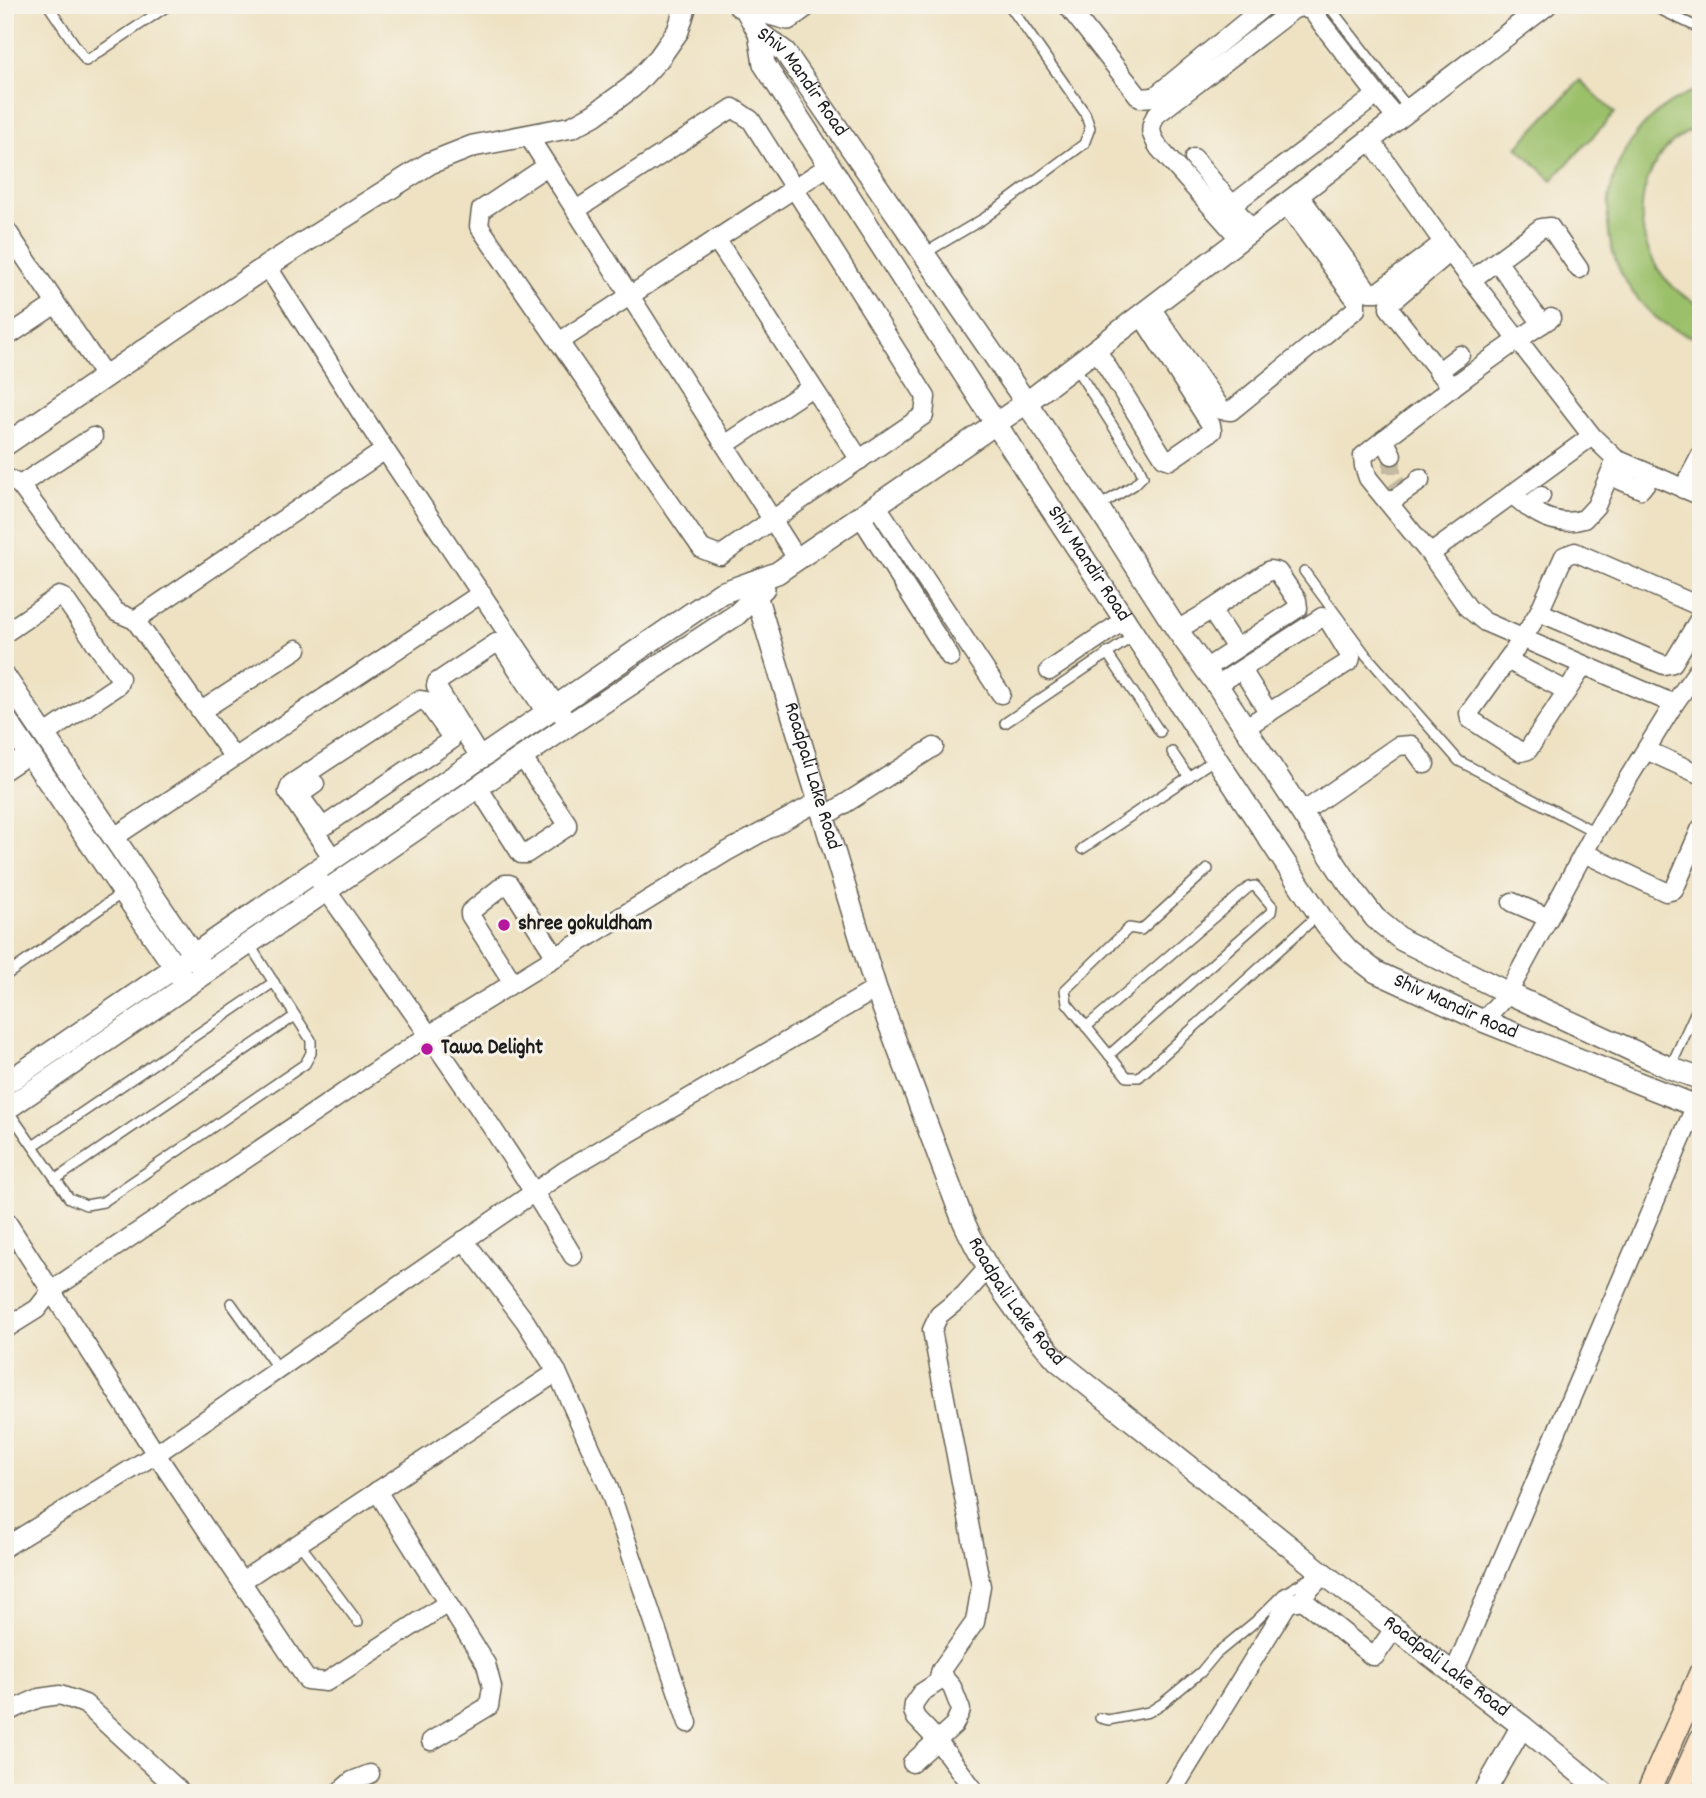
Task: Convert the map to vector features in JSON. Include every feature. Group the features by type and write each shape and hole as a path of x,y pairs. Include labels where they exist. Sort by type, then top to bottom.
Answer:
{"main road":[{"path":"1648,1793 1701,1673"},
{"path":"1677,1793 1701,1740"}],"street":[{"path":"5,445 267,267 429,163 473,146 572,127 594,115 632,87 659,58 678,31 686,5"},
{"path":"739,6 788,19 807,5"},
{"path":"1067,5 1140,98 1154,97 1266,5"},
{"path":"6,1109 190,970 248,944 321,881 334,860 481,759 558,716 721,593 755,589 1026,403 1546,5"},
{"path":"739,6 759,33"},
{"path":"1246,235 1225,210 1159,148 1151,136 1150,126 1156,115 1283,17 1302,7 1312,10 1377,94 1404,115"},
{"name":"Shiv Mandir Road","path":"759,33 785,52 1098,507 1177,630 1246,727 1361,900 1388,930 1402,940 1508,993 1670,1068 1701,1079"},
{"name":"Shiv Mandir Road","path":"759,33 764,64 1318,915 1349,951 1376,972 1483,1021 1699,1102"},
{"path":"1225,210 1377,94"},
{"path":"547,166 481,210 479,226 702,549 720,556 924,415 926,397 751,120 733,108 576,210"},
{"path":"528,136 798,560"},
{"path":"1371,141 1471,281 1592,436 1622,461 1701,496"},
{"path":"1194,158 1225,210"},
{"path":"559,342 830,165"},
{"path":"1292,200 1369,292 1378,292 1446,247"},
{"path":"1146,311 1222,410 1231,411 1356,309 1356,300 1292,200"},
{"path":"1471,281 1541,228 1550,227 1579,269"},
{"path":"5,228 105,376"},
{"path":"716,239 860,460"},
{"path":"1446,247 1390,303 1389,308 1452,388"},
{"path":"1497,261 1547,321 1413,418 1388,447 1363,456 1368,478 1398,495 1430,554 1468,608 1485,621 1674,704"},
{"path":"267,267 385,450 482,593 558,716"},
{"path":"5,338 57,304"},
{"path":"1096,349 1164,458 1170,460 1212,431 1146,311"},
{"path":"1438,372 1460,355"},
{"path":"725,445 812,387"},
{"path":"1413,418 1423,434"},
{"path":"1430,554 1592,436"},
{"path":"93,437 13,481 116,611 135,620 233,756"},
{"path":"135,620 385,450"},
{"path":"1512,494 1534,502 1532,511 1563,523 1584,519 1596,506 1622,461"},
{"path":"1683,489 1699,461"},
{"path":"1398,495 1420,481 1420,478"},
{"path":"869,511 950,657"},
{"path":"869,511 1001,694"},
{"path":"1584,665 1528,750 1521,752 1470,719 1469,713 1524,638 1539,612 1564,556 1575,552 1701,607"},
{"path":"1177,630 1270,570 1278,572 1297,600 1298,608 1236,648 1211,677"},
{"name":"Roadpali Lake Road","path":"755,589 876,989 962,1218 988,1269 1026,1326 1058,1361 1604,1793"},
{"path":"113,838 482,593"},
{"path":"5,634 59,596 64,598 120,678 118,685 44,735"},
{"path":"1211,610 1236,648"},
{"path":"1539,612 1664,665 1673,663 1701,616"},
{"path":"1211,677 1242,670 1322,617 1328,618 1351,657 1350,661 1246,727"},
{"path":"1049,671 1131,627"},
{"path":"481,759 436,685 496,643 500,643 558,716"},
{"path":"201,711 297,649"},
{"path":"1507,660 1567,691"},
{"path":"1483,1021 1508,993 1595,832 1674,704 1701,666"},
{"path":"1242,670 1269,713"},
{"path":"5,677 113,838 190,970"},
{"path":"315,784 301,794 302,799 321,825 326,825 450,741 450,735 426,701 419,700 291,784 288,792 334,860"},
{"path":"5,1084 190,970 321,881 478,787 522,757 558,716"},
{"path":"5,718 123,892 190,970"},
{"path":"1303,812 1398,746 1411,745 1425,765"},
{"path":"5,1329 37,1309 52,1290 429,1035 726,852 821,809 934,747"},
{"path":"1646,750 1701,775"},
{"path":"5,770 29,754"},
{"path":"478,787 522,854 567,827 567,823 522,757"},
{"path":"1584,853 1666,892 1674,890 1701,828"},
{"path":"321,881 534,1191 573,1256"},
{"path":"513,983 470,915 470,912 505,884 509,884 556,957"},
{"path":"1512,902 1549,918"},
{"path":"5,1547 156,1454 566,1170 876,989"},
{"path":"1453,1675 1699,1102"},
{"path":"5,1219 156,1454 307,1680 326,1682 446,1604"},
{"path":"464,1240 526,1321 557,1371 608,1486 688,1723"},
{"path":"974,1790 910,1722 914,1703 920,1693 938,1682 940,1673 953,1651 975,1622 981,1586 932,1330 939,1315 988,1269"},
{"path":"243,1581 557,1371"},
{"path":"377,1491 486,1664 492,1687 489,1706 431,1741"},
{"path":"1303,1600 1322,1572"},
{"path":"1171,1793 1285,1606 1292,1601 1303,1600 1372,1656 1377,1654 1394,1629"},
{"path":"912,1763 928,1739 954,1725 961,1710 952,1687 940,1673"},
{"path":"5,1713 38,1698 60,1695 85,1704 182,1793"},
{"path":"1484,1793 1522,1726"},
{"path":"338,1793 352,1781 370,1774"}],"lane":[{"path":"48,5 86,61 169,5"},
{"path":"924,254 983,219 1084,144 1090,128 1085,113 1009,5"},
{"path":"1328,5 1404,115"},
{"path":"1655,5 1701,29"},
{"path":"1074,365 1143,476 1134,485 1098,507"},
{"path":"1304,571 1366,655 1459,761 1595,832"},
{"path":"1005,723 1107,653 1131,627"},
{"path":"1107,653 1160,732"},
{"path":"1172,752 1189,777"},
{"path":"1082,849 1216,758"},
{"path":"1208,869 1140,930 1129,928 1065,990 1067,1003 1127,1077 1139,1077 1318,915"},
{"path":"1086,1027 1250,887 1255,886 1272,906 1271,912 1109,1055"},
{"path":"5,976 123,892"},
{"path":"6,1109 69,1198 86,1205 103,1202 137,1179 305,1064 311,1053 311,1041 248,944"},
{"path":"33,1146 274,982"},
{"path":"1670,1068 1701,1000"},
{"path":"56,1179 295,1016"},
{"path":"231,1303 278,1369"},
{"path":"299,1543 358,1622"},
{"path":"1100,1718 1108,1720 1149,1712 1163,1703 1201,1672 1216,1654 1256,1621 1283,1594 1322,1572"}],"green space":[{"path":"1580,80 1615,113 1552,180 1517,147"},
{"path":"1701,88 1701,124 1670,145 1652,169 1644,191 1642,213 1644,236 1664,277 1680,293 1701,305 1701,341 1662,322 1650,312 1627,283 1613,252 1608,219 1611,186 1623,155 1642,127 1668,104"}],"tunnel":[{"path":"1392,455 1392,476 1401,489"}],"place":[{"name":"shree gokuldham","path":"504,925"},
{"name":"Tawa Delight","path":"427,1049"}]}
